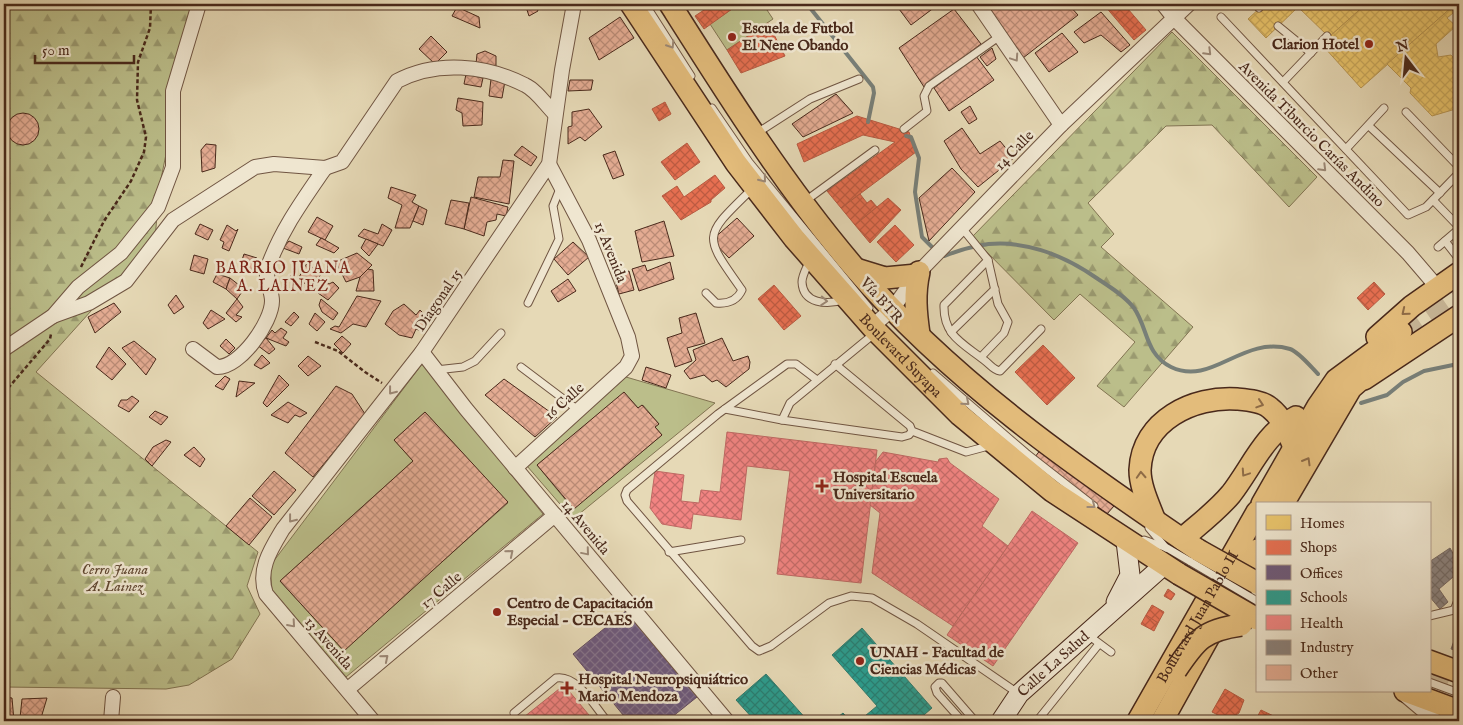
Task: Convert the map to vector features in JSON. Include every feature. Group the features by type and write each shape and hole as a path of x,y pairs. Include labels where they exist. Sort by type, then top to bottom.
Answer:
{"main road":[{"name":"Boulevard Suyapa","path":"631,4 736,163 812,257 848,298 882,321 919,334 953,368 1088,475 1155,521 1180,556 1251,624"},
{"name":"Boulevard Suyapa","path":"670,4 755,134 854,268 882,321 960,415 1052,491 1125,533 1180,556 1256,583"},
{"path":"854,268 885,278 927,264"},
{"path":"919,334 915,308 916,287 927,264"},
{"path":"1284,502 1344,384 1388,326 1459,273"},
{"path":"1344,384 1459,316"},
{"path":"1180,556 1222,504 1270,437 1284,424 1318,406 1403,336"},
{"path":"1155,521 1142,485 1140,470 1142,455 1151,434 1166,418 1187,406 1225,398 1262,404 1270,408 1284,424 1294,447"},
{"path":"1263,502 1318,406"},
{"name":"Boulevard Juan Pablo II","path":"1138,721 1256,514"},
{"name":"Calle La Salud","path":"1003,720 1019,694 1093,638 1130,575 1125,533"},
{"name":"Boulevard Juan Pablo II","path":"1162,721 1256,552"},
{"name":"Calle La Salud","path":"1110,611 1180,556"},
{"path":"1147,721 1176,670 1192,646 1200,638 1224,627 1251,624"},
{"path":"1430,661 1459,672"},
{"path":"1409,692 1459,711"}],"street":[{"path":"53,316 78,287 121,253 158,207 173,167 173,91 199,4"},
{"name":"Diagonal 15","path":"262,585 266,558 284,529 422,352 549,164 574,4"},
{"path":"978,4 1061,126"},
{"name":"Avenida Tiburcio Carías Andino","path":"1163,4 1174,18 1408,254 1438,288"},
{"name":"14 Calle","path":"882,321 927,264 1061,126 1189,4"},
{"path":"4,349 53,316 89,303 126,282 173,220 224,185 255,167 274,164 325,168 342,162 397,81 409,74 440,67 471,67 526,85 556,114"},
{"name":"15 Avenida","path":"549,164 593,249 628,337 632,356"},
{"path":"192,349 217,367 224,366 248,348 266,326 272,303 267,281 268,268 287,223 325,168"},
{"name":"14 Avenida","path":"422,352 515,468 727,721"},
{"name":"16 Calle","path":"515,468 626,367 632,356"},
{"name":"17 Calle","path":"348,689 555,515"},
{"name":"13 Avenida","path":"262,585 266,594 373,721"},
{"path":"1402,692 1436,721"},
{"path":"111,721 113,697"}],"lane":[{"path":"645,4 698,87"},
{"name":"Vía BTR","path":"662,4 738,121 780,181 835,253 882,321"},
{"path":"1221,17 1408,215 1426,207 1458,174 1459,169 1406,112"},
{"path":"1278,26 1311,53"},
{"path":"904,129 927,112 924,96 929,86 1000,36"},
{"path":"1284,82 1327,36"},
{"path":"755,134 810,99 859,79"},
{"name":"Vía BTR","path":"709,103 749,162 882,321 926,353 980,399 1154,532 1180,556 1256,599"},
{"path":"1346,149 1384,108"},
{"path":"1369,126 1440,193"},
{"path":"804,202 875,150"},
{"path":"528,303 559,239 553,206 562,186"},
{"path":"706,293 716,303 725,304 739,296 742,290 718,257 713,247 712,236 722,220 754,187"},
{"path":"1433,200 1459,228 1438,247"},
{"path":"962,228 988,260 998,304 1008,322 1004,333 981,357"},
{"path":"1445,241 1459,259"},
{"path":"812,257 802,282 806,295 820,302 837,302 848,298"},
{"path":"988,260 944,305 944,314 951,332 967,348 981,357 995,370 1000,371 1041,329"},
{"path":"951,332 995,289"},
{"path":"782,420 790,402 882,321"},
{"path":"435,370 463,367 475,361 501,333"},
{"path":"817,380 796,364 787,364 725,409 627,490 625,495 627,501 669,552 752,646 759,651 771,646 829,603 851,596 872,598 917,624 1019,694"},
{"path":"835,364 910,426 912,431 966,452 995,444"},
{"path":"521,367 578,410"},
{"path":"928,369 1026,454 1103,513"},
{"path":"725,409 782,420 902,437 909,435 912,431"},
{"path":"1110,519 1125,533"},
{"path":"669,552 741,540"},
{"path":"1430,616 1456,610 1459,598"},
{"path":"1037,721 1093,638 1111,652"},
{"path":"514,713 556,678 562,677 575,682 607,721"},
{"path":"1430,682 1459,693"},
{"path":"962,721 937,693 935,688 939,683 942,683 973,720"}],"path":[{"path":"78,287 82,262 96,240 104,221 131,181 144,152 146,137 137,100 138,62 150,28 151,4"},
{"path":"4,393 50,339 53,316"},
{"path":"315,342 338,351 379,382 395,386"}],"green space":[{"name":"Cerro Juana A. Lainez","path":"4,4 196,4 159,189 155,240 36,372 258,552 247,586 260,614 232,659 189,685 166,689 4,687"},
{"name":"Escuela de Futbol El Nene Obando","path":"739,4 763,4 773,19 727,50 710,24"},
{"path":"1172,32 1317,177 1289,207 1212,125 1166,126 1088,203 1114,234 1101,247 1193,327 1124,407 1097,386 1135,342 1080,294 1054,320 972,237"},
{"path":"422,364 543,514 346,677 272,590 270,566","holes":["425,412 508,503 343,650 280,581 413,461 394,440"]},
{"path":"626,377 715,403 573,519 527,466","holes":["624,393 638,408 643,405 659,424 655,427 662,435 573,509 537,465"]}],"building: Homes":[{"path":"1260,4 1366,4 1329,37 1298,7 1266,38 1248,19 1262,6"},
{"name":"Clarion Hotel","path":"1366,4 1449,4 1452,7 1361,88 1324,47 1331,41 1329,37"},
{"path":"1452,7 1453,13 1447,18 1456,26 1436,44 1438,57 1451,55 1459,64 1459,108 1432,116 1410,93 1411,88 1387,64"}],"building: Shops":[{"path":"713,4 739,4 704,29 695,16"},
{"path":"1134,4 1128,9 1146,30 1134,40 1104,5"},
{"path":"768,23 785,56 741,73 727,50"},
{"path":"665,102 671,114 659,121 652,109"},
{"path":"857,116 909,132 916,152 841,208 827,191 895,142 863,135 804,162 797,144"},
{"path":"687,143 700,162 675,180 661,162"},
{"path":"715,175 725,188 711,202 681,220 662,196 677,186 684,197"},
{"path":"860,194 867,203 871,200 877,207 855,225 841,208"},
{"path":"888,198 901,210 870,243 855,225"},
{"path":"895,225 914,245 896,262 877,242"},
{"path":"1374,282 1385,294 1368,310 1357,298"},
{"path":"774,285 801,316 784,330 758,299"},
{"path":"1043,345 1075,378 1047,405 1015,372"},
{"path":"1168,589 1175,594 1171,600 1164,596"},
{"path":"1152,605 1164,612 1158,623 1146,615"},
{"path":"1146,615 1158,623 1154,631 1141,624"},
{"path":"1225,689 1244,700 1239,713 1228,720 1212,712"},
{"path":"1261,710 1284,721 1255,721"}],"building: Offices":[{"path":"627,610 697,697 667,721 628,721 573,654"}],"building: Schools":[{"path":"862,628 932,708 917,721 859,721 877,706 832,655"},
{"path":"766,674 808,721 755,721 736,700"},
{"path":"843,713 850,721 833,721"}],"building: Health":[{"path":"727,432 877,450 861,583 777,574 790,471 747,466 741,520 693,514 691,529 662,524 650,508 655,471 684,475 681,501 699,503 701,490 720,492"},
{"path":"883,452 938,462 939,459 947,458 950,463 999,499 982,526 1008,546 953,626 872,573 880,513 870,505 876,461"},
{"path":"1032,511 1078,543 993,666 947,635"},
{"path":"564,685 594,721 519,721"}],"building: Industry":[{"path":"1450,548 1459,564 1459,572 1439,589 1448,602 1440,609 1430,597 1430,561"},
{"path":"1459,627 1459,651 1451,649"}],"building: Other":[{"path":"525,4 535,4 538,11 529,16"},
{"path":"907,4 939,4 911,25 899,9"},
{"path":"991,4 1068,4 1078,15 1023,58 985,8"},
{"path":"457,7 479,17 480,28 452,16"},
{"path":"954,9 981,44 924,87 899,48"},
{"path":"1101,12 1130,45 1121,52 1101,35 1084,43 1074,32"},
{"path":"620,17 634,38 599,60 589,38"},
{"path":"1062,33 1078,52 1049,72 1035,53"},
{"path":"431,36 447,52 435,64 419,49"},
{"path":"992,48 996,59 987,66 980,57"},
{"path":"485,51 496,56 496,68 476,64 477,54"},
{"path":"976,56 994,80 949,111 934,88"},
{"path":"466,74 483,78 481,87 464,84"},
{"path":"491,79 505,81 502,98 489,96"},
{"path":"570,80 593,80 591,90 568,91"},
{"path":"836,94 853,113 803,137 792,124"},
{"path":"458,98 483,102 482,125 463,126 462,113 456,110"},
{"path":"970,106 977,119 969,124 961,112"},
{"path":"589,109 602,127 585,141 580,137 568,144 568,127 572,126 572,112"},
{"path":"23,113 34,118 39,129 34,140 23,145 12,140 7,129 12,118"},
{"path":"962,128 980,154 1000,141 1014,158 978,187 961,169 944,141"},
{"path":"206,144 216,145 215,168 202,172 201,150"},
{"path":"522,146 537,157 531,166 514,155"},
{"path":"615,151 624,175 613,179 603,155"},
{"path":"503,160 514,161 509,204 474,197 478,177 500,177"},
{"path":"952,168 975,192 929,241 919,198"},
{"path":"391,187 416,195 412,202 419,206 410,228 395,228 402,205 388,198"},
{"path":"471,197 508,207 506,216 497,214 496,220 487,222 484,236 464,229"},
{"path":"451,200 469,203 464,229 445,224"},
{"path":"419,206 427,210 423,225 413,221"},
{"path":"317,217 333,226 325,240 308,232"},
{"path":"737,218 754,236 729,258 712,240"},
{"path":"664,221 674,256 642,262 635,231"},
{"path":"200,224 213,230 208,240 195,234"},
{"path":"382,224 392,230 383,246 358,236 364,229 378,234"},
{"path":"227,225 236,231 238,229 229,251 222,248 224,242 220,240"},
{"path":"321,238 339,248 334,253 316,245"},
{"path":"366,239 378,244 369,256 361,248"},
{"path":"289,241 302,247 299,254 283,248"},
{"path":"573,242 589,257 568,275 554,259"},
{"path":"357,253 372,265 360,277 346,282 336,262"},
{"path":"244,254 257,258 253,271 240,266"},
{"path":"194,255 208,259 204,274 190,270"},
{"path":"670,262 674,279 639,291 632,269 645,265 647,271"},
{"path":"307,263 321,274 312,288 298,279"},
{"path":"368,269 373,270 374,291 356,291 360,277"},
{"path":"629,271 634,290 619,294 614,275"},
{"path":"217,274 230,278 226,289 213,282"},
{"path":"230,278 244,289 237,299 226,289"},
{"path":"568,279 576,291 558,302 551,291"},
{"path":"324,281 329,284 333,282 339,288 328,300 318,293"},
{"path":"176,295 184,307 174,314 168,305"},
{"path":"357,296 381,301 366,327 353,324 341,333 330,329 335,326 339,327"},
{"path":"237,299 243,307 236,315 242,317 236,322 226,313"},
{"path":"321,299 338,313 333,320 322,312 319,305"},
{"path":"114,303 121,312 95,333 88,317"},
{"path":"404,304 416,315 420,310 428,318 421,331 416,329 412,338 399,335 385,324 393,311"},
{"path":"211,310 225,319 208,329 203,323"},
{"path":"294,312 299,317 291,326 285,322"},
{"path":"315,313 325,322 317,331 309,324"},
{"path":"696,313 705,343 687,348 692,361 675,367 667,338 682,333 679,318"},
{"path":"281,328 287,332 283,338 289,342 286,346 266,338 272,330 275,333"},
{"path":"342,336 351,344 343,353 334,344"},
{"path":"266,338 275,349 269,354 257,345"},
{"path":"722,338 733,361 748,356 750,362 749,369 726,387 717,380 712,382 704,375 690,379 684,371 696,360 693,350"},
{"path":"226,339 235,348 229,354 220,346"},
{"path":"134,341 156,359 146,375 122,348"},
{"path":"109,347 126,364 112,380 96,367"},
{"path":"262,355 270,363 261,369 254,365"},
{"path":"308,356 321,366 308,376 298,366"},
{"path":"646,367 671,375 666,388 642,380"},
{"path":"279,375 289,385 267,407 263,403"},
{"path":"225,376 230,379 223,390 215,386"},
{"path":"504,379 557,417 535,437 485,395"},
{"path":"239,381 255,383 236,397"},
{"path":"336,386 352,394 365,414 313,477 285,453"},
{"path":"624,392 638,408 642,405 659,424 655,427 662,435 574,509 537,465"},
{"path":"132,396 139,401 129,412 118,406 121,400 127,400"},
{"path":"288,402 307,413 300,417 295,415 288,423 271,415"},
{"path":"155,411 168,417 161,425 149,417"},
{"path":"425,412 508,502 344,651 280,581 413,461 394,440"},
{"path":"166,440 171,442 152,466 145,459 153,447"},
{"path":"194,447 205,459 200,467 184,455"},
{"path":"1041,449 1114,506 1107,514 1035,457"},
{"path":"274,471 296,490 274,515 252,496"},
{"path":"250,498 272,517 249,545 226,526"},
{"path":"4,697 12,698 14,721 4,721"},
{"path":"47,698 41,718 20,718 22,699"}],"waterway":[{"path":"807,4 873,87 874,93 868,122"},
{"path":"906,136 911,137 919,158 915,192 922,237 935,250"},
{"path":"940,254 944,256 977,246 1009,244 1041,250 1071,262 1122,296 1134,308 1156,355 1171,367 1186,371 1200,371 1257,349 1273,347 1294,351 1318,374"},
{"path":"1361,403 1387,395 1403,382 1424,371 1453,365 1459,368"}],"tunnel":[{"path":"1401,332 1459,292"},
{"path":"1430,674 1459,688"}],"place":[{"name":"Escuela de Futbol El Nene Obando","path":"732,37"},
{"name":"Clarion Hotel","path":"1369,44"},
{"name":"Hospital Escuela Universitario","path":"822,486"},
{"name":"Centro de Capacitación Especial - CECAES","path":"497,612"},
{"name":"UNAH - Facultad de Ciencias Médicas","path":"860,661"},
{"name":"Hospital Neuropsiquiátrico Mario Mendoza","path":"567,688"}],"district":[{"name":"BARRIO JUANA A. LAINEZ","path":"283,276"}]}
